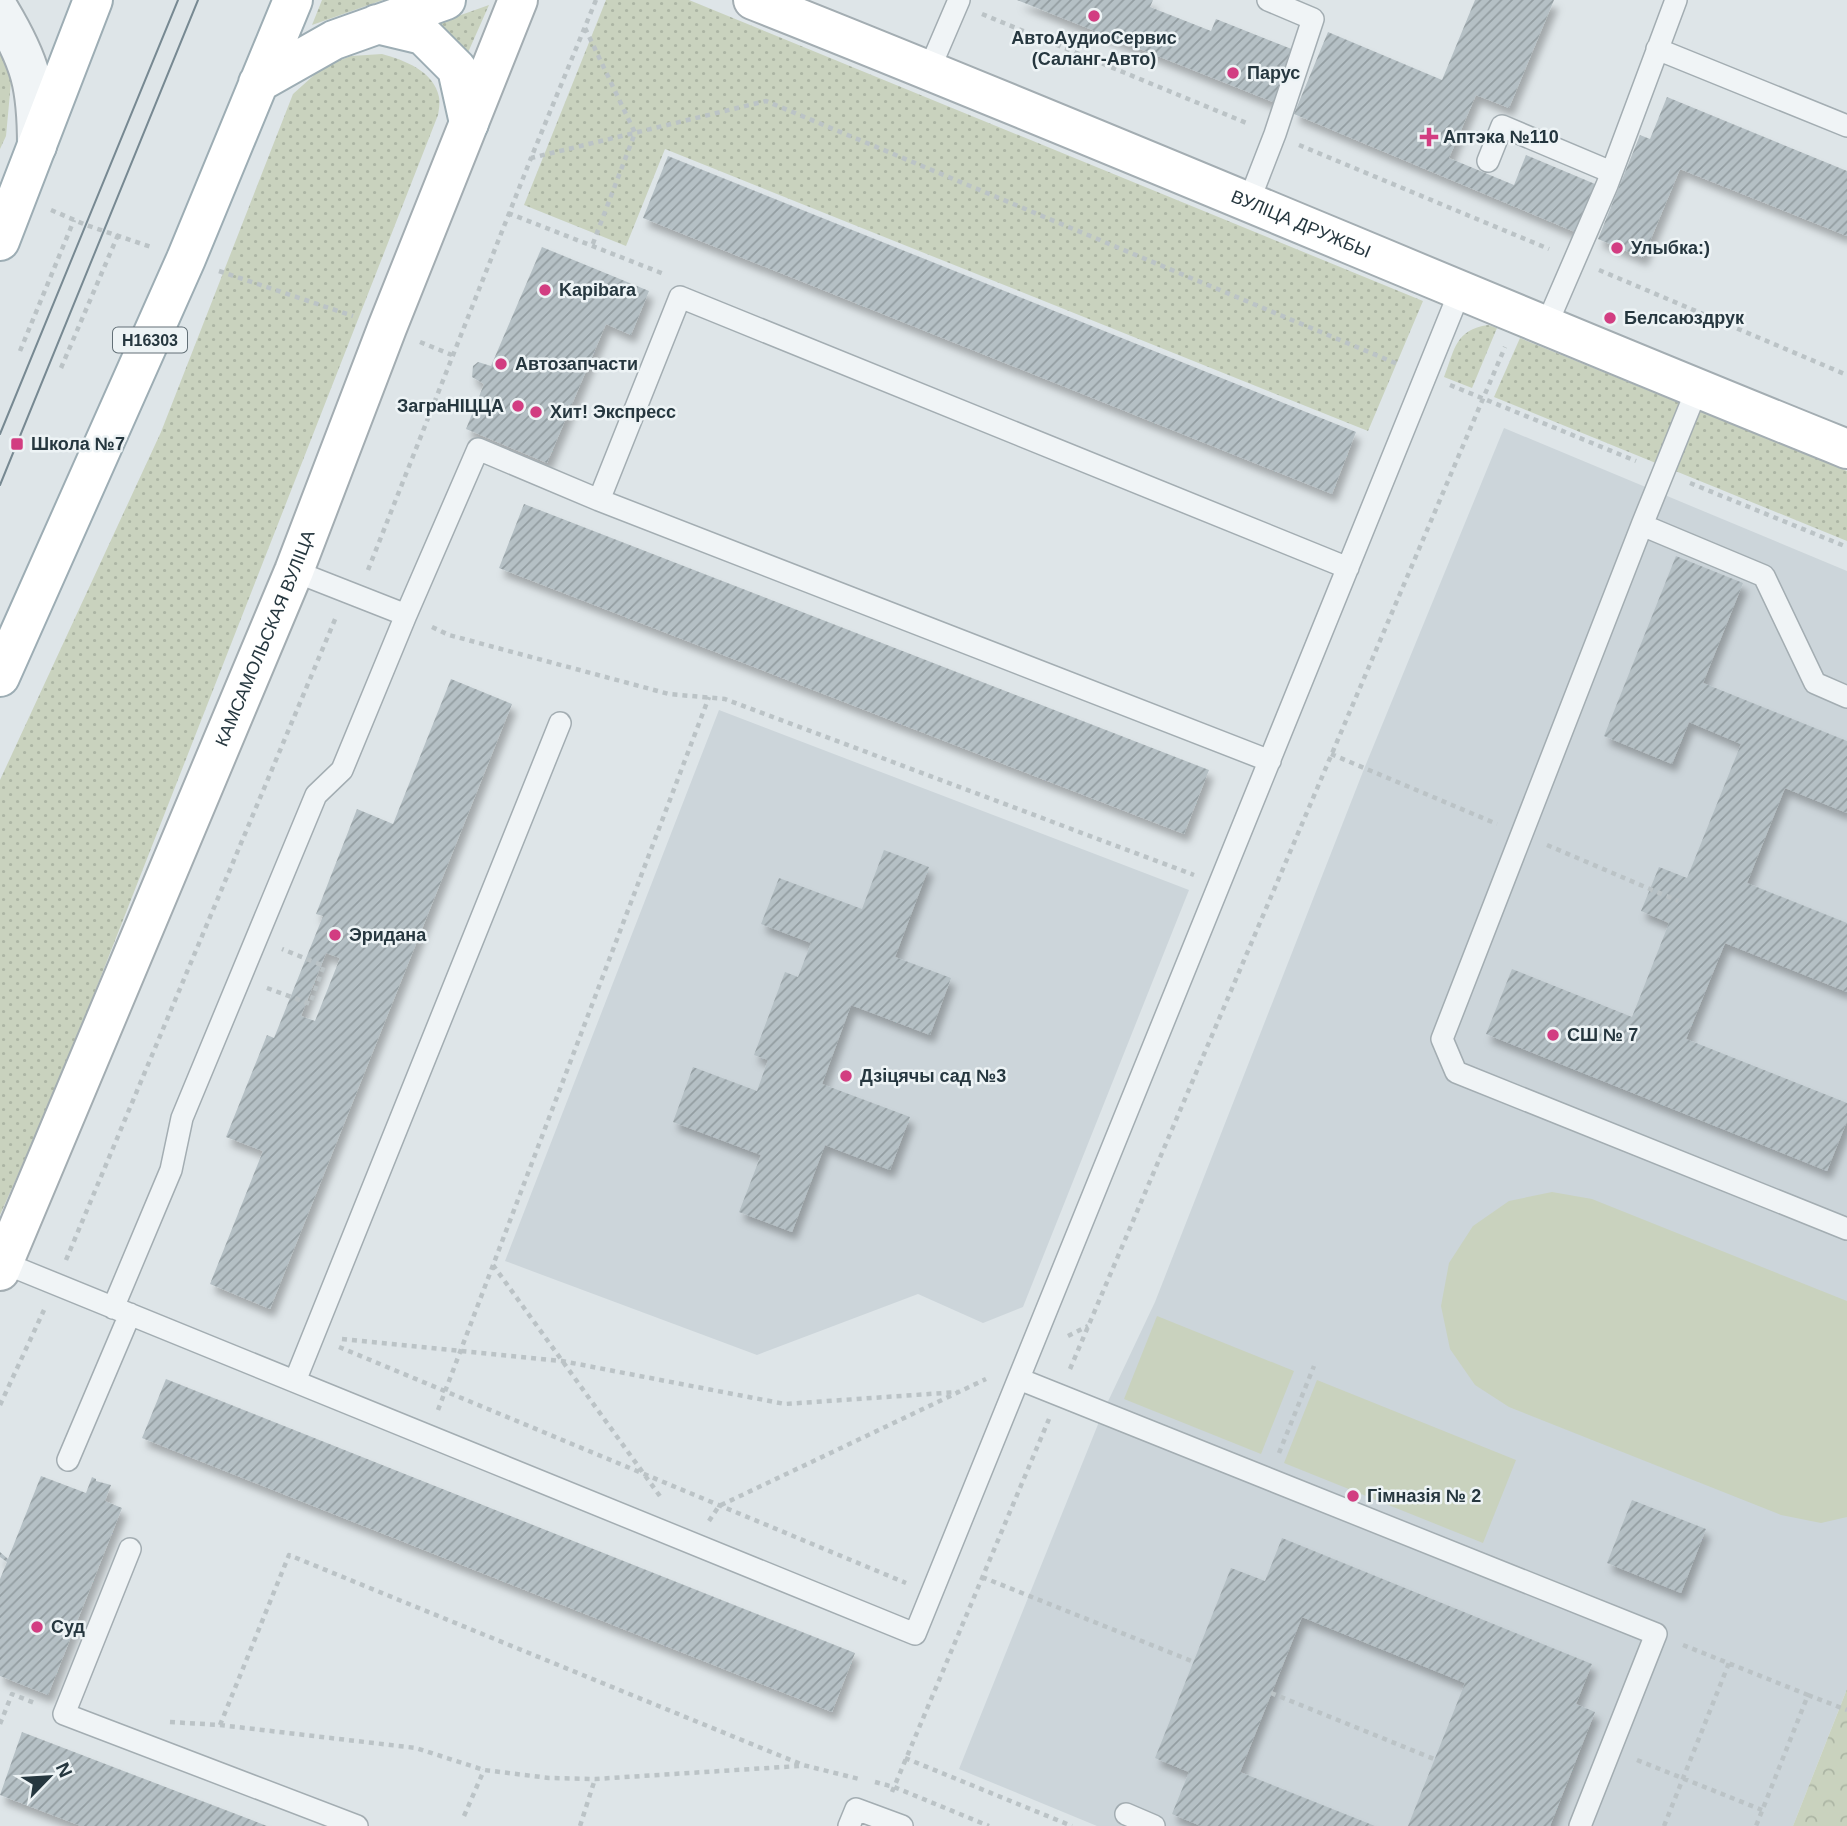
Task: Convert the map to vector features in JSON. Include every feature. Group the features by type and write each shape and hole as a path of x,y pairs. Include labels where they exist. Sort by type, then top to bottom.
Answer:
{"street":[{"path":"0,241 93,0"},
{"name":"Н16303","path":"0,677 186,259 293,0"},
{"path":"258,83 334,40 446,0"},
{"name":"КАМСАМОЛЬСКАЯ ВУЛІЦА","path":"2,1267 294,571 387,328 519,0"},
{"name":"ВУЛІЦА ДРУЖБЫ","path":"753,0 1249,201 1847,450"},
{"path":"0,12 31,71 37,104 37,146"},
{"path":"377,24 423,35 457,69 469,123"}],"lane":[{"path":"1249,201 1275,134 1313,19 1268,0"},
{"path":"1545,326 1611,172 1676,0"},
{"path":"929,70 958,2"},
{"path":"1657,49 1847,126"},
{"path":"1488,161 1502,126 1611,172"},
{"path":"2,1267 56,1284 915,1634 1460,291"},
{"path":"599,500 680,297 1348,568"},
{"path":"1696,389 1442,1039 1456,1072 1847,1230"},
{"path":"68,1460 171,1170 182,1118 316,795 342,770 478,449 599,500 1269,761"},
{"path":"1642,525 1764,576 1815,683 1847,697"},
{"path":"294,571 406,615"},
{"path":"295,1381 559,723"},
{"path":"1019,1379 1656,1634 1580,1826"},
{"path":"130,1549 64,1714 357,1826"},
{"path":"849,1826 856,1810 902,1826"},
{"path":"1126,1814 1154,1826"}],"path":[{"path":"0,1405 56,1284 335,618 358,596 508,212 596,0"},
{"path":"958,2 1847,374"},
{"path":"585,27 635,134 592,246"},
{"path":"531,158 766,102 1426,376 1847,547"},
{"path":"17,194 74,220 387,328 452,355"},
{"path":"508,212 673,277 680,297"},
{"path":"20,351 74,220"},
{"path":"61,368 118,235"},
{"path":"881,1817 1507,344"},
{"path":"406,615 449,635 669,694 725,699 1220,885"},
{"path":"429,1436 709,697"},
{"path":"1331,754 1678,901"},
{"path":"290,997 310,1004 324,966 305,959"},
{"path":"493,1265 693,1544"},
{"path":"312,1336 562,1361 785,1404 962,1392 719,1506"},
{"path":"312,1336 932,1594"},
{"path":"1269,1479 1314,1366"},
{"path":"220,1725 289,1555 803,1765 894,1787 989,1826"},
{"path":"982,1577 1194,1662"},
{"path":"1656,1634 1847,1710"},
{"path":"1664,1826 1729,1663"},
{"path":"1271,1693 1434,1759"},
{"path":"0,1724 12,1694 64,1714"},
{"path":"1756,1826 1808,1695"},
{"path":"168,1721 416,1748 484,1770 549,1778 595,1779 803,1765"},
{"path":"1610,1749 1762,1810"},
{"path":"905,1758 1072,1826"},
{"path":"464,1816 484,1770"},
{"path":"580,1826 595,1779"}],"shaded area":[{"name":"СШ № 7","path":"1504,428 1847,571 1847,1689 1793,1826 1097,1826 959,1769 1103,1412 1155,1302 1364,769"},
{"name":"Дзіцячы сад №3","path":"719,710 1189,890 1023,1307 983,1323 918,1294 757,1355 505,1261"}],"green space":[{"path":"322,0 383,0 312,25"},
{"path":"606,0 689,0 1423,301 1368,431 665,149 626,246 524,205"},
{"path":"489,5 466,57 430,26"},
{"path":"0,41 11,82 6,136 0,149"},
{"path":"382,54 408,63 431,80 439,97 438,115 62,1076 0,1215 0,780 161,432 293,94 323,67 351,56"},
{"path":"1488,325 1497,328 1472,388 1444,377 1462,336"},
{"path":"1520,338 1847,471 1847,541 1494,397"},
{"path":"1552,1192 1592,1199 1847,1301 1847,1517 1821,1523 1781,1515 1509,1407 1475,1385 1450,1349 1441,1306 1449,1263 1473,1226 1509,1201"},
{"path":"1157,1316 1294,1371 1261,1454 1124,1399"},
{"path":"1317,1380 1516,1460 1483,1543 1284,1463"},
{"path":"1847,1689 1847,1826 1793,1826 1840,1707"}],"building":[{"path":"1017,0 1153,0 1150,7 1211,31 1216,19 1294,50 1273,102"},
{"path":"1475,0 1554,0 1509,108 1476,95 1449,158 1514,185 1526,155 1595,184 1575,232 1294,114 1328,32 1442,80"},
{"path":"1667,97 1847,171 1847,236 1680,169 1643,258 1598,239 1640,135 1650,139"},
{"path":"668,156 1356,432 1332,494 643,218"},
{"path":"542,247 649,291 631,335 606,324 547,463 466,429 484,384 472,377 473,366 478,362 491,366"},
{"path":"524,504 1209,770 1184,834 499,568"},
{"path":"1676,556 1743,583 1703,683 1847,741 1847,813 1785,788 1747,883 1847,923 1847,992 1725,943 1686,1039 1847,1103 1847,1121 1827,1171 1486,1034 1512,969 1632,1017 1669,923 1641,911 1659,867 1687,878 1741,744 1689,722 1672,764 1604,736"},
{"path":"451,679 512,704 270,1309 210,1284 263,1151 226,1137 267,1035 274,1038 323,916 316,914 357,809 393,824","holes":["326,953 340,958 315,1021 301,1016"]},
{"path":"884,850 929,867 895,957 951,978 930,1035 851,1005 822,1084 910,1117 890,1170 825,1145 792,1232 739,1212 761,1155 673,1122 693,1067 757,1091 768,1060 754,1055 785,972 798,977 811,943 761,924 779,878 862,909"},
{"path":"166,1379 855,1653 832,1712 142,1438"},
{"name":"Суд","path":"41,1476 86,1493 92,1477 96,1481 111,1485 105,1501 122,1508 48,1695 0,1676 0,1579 7,1562 0,1557 0,1552 8,1559"},
{"path":"1632,1500 1706,1529 1681,1593 1607,1563"},
{"path":"1282,1538 1592,1664 1576,1704 1595,1712 1550,1826 1408,1826 1465,1683 1302,1617 1240,1772 1375,1826 1201,1826 1172,1814 1189,1772 1155,1758 1231,1568 1265,1581"},
{"path":"22,1732 267,1826 81,1826 0,1795"}],"tram line":[{"path":"0,434 178,0"},
{"path":"0,485 198,0"}],"place":[{"name":"АвтоАудиоСервис (Саланг-Авто)","path":"1094,16"},
{"name":"Парус","path":"1233,73"},
{"name":"Аптэка №110","path":"1429,137"},
{"name":"Улыбка:)","path":"1617,248"},
{"name":"Kapibara","path":"545,290"},
{"name":"Белсаюздрук","path":"1610,318"},
{"name":"Автозапчасти","path":"501,364"},
{"name":"ЗаграНІЦЦА","path":"518,406"},
{"name":"Хит! Экспресс","path":"536,412"},
{"name":"Школа №7","path":"17,444"},
{"name":"Эридана","path":"335,935"},
{"name":"СШ № 7","path":"1553,1035"},
{"name":"Дзіцячы сад №3","path":"846,1076"},
{"name":"Гімназія № 2","path":"1353,1496"},
{"name":"Суд","path":"37,1627"}]}
